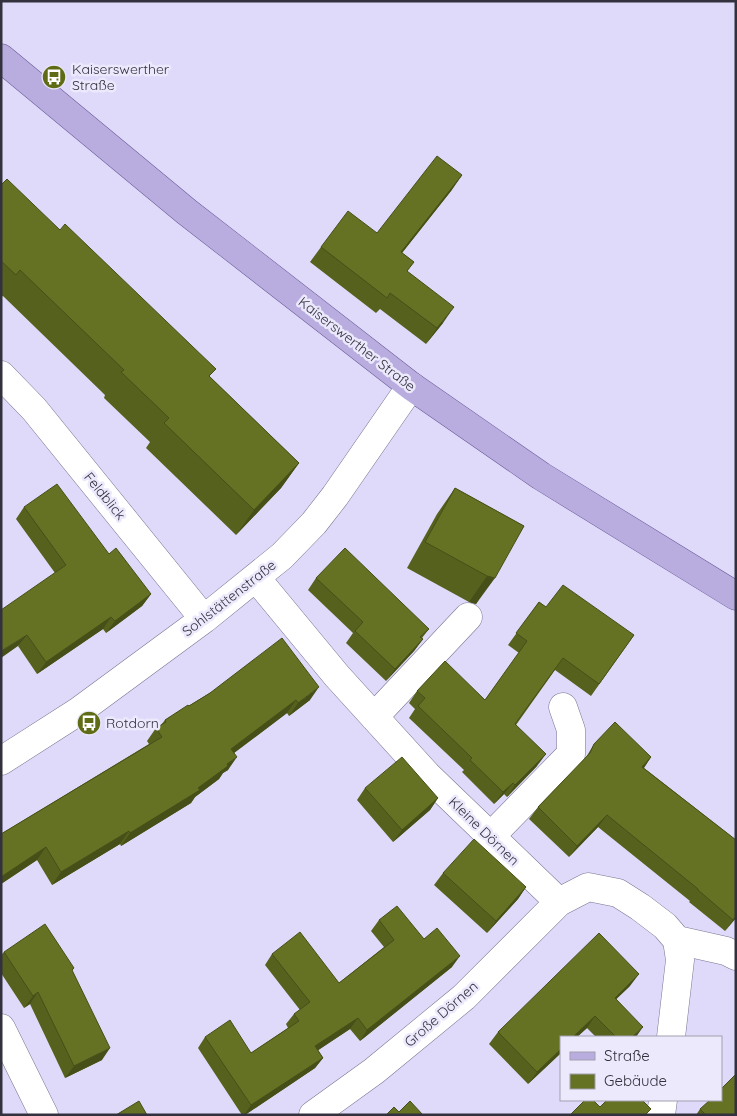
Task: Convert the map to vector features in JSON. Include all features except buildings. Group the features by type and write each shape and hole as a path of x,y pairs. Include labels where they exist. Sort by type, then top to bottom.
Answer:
{"main road":[{"name":"Kaiserswerther Straße","path":"1,58 187,212 411,386 541,476 736,596"}],"street":[{"name":"Feldblick","path":"1,375 34,409 204,619"},
{"name":"Sohlstättenstraße","path":"1,762 79,711 204,619 282,556 314,523 335,496 411,386"},
{"name":"Kleine Dörnen","path":"256,578 337,676 427,775 559,902"},
{"path":"374,717 468,617"},
{"path":"490,836 571,754 571,730 563,707"},
{"path":"559,902 588,887 618,893 665,926 677,940 680,960 671,1036"},
{"name":"Große Dörnen","path":"313,1115 374,1071 464,997 559,902"},
{"path":"677,940 726,951 736,956"},
{"path":"1,1028 44,1115"},
{"path":"661,1115 663,1101"}],"place":[{"name":"Kaiserswerther Straße","path":"54,77"},
{"name":"Rotdorn","path":"89,723"}]}
